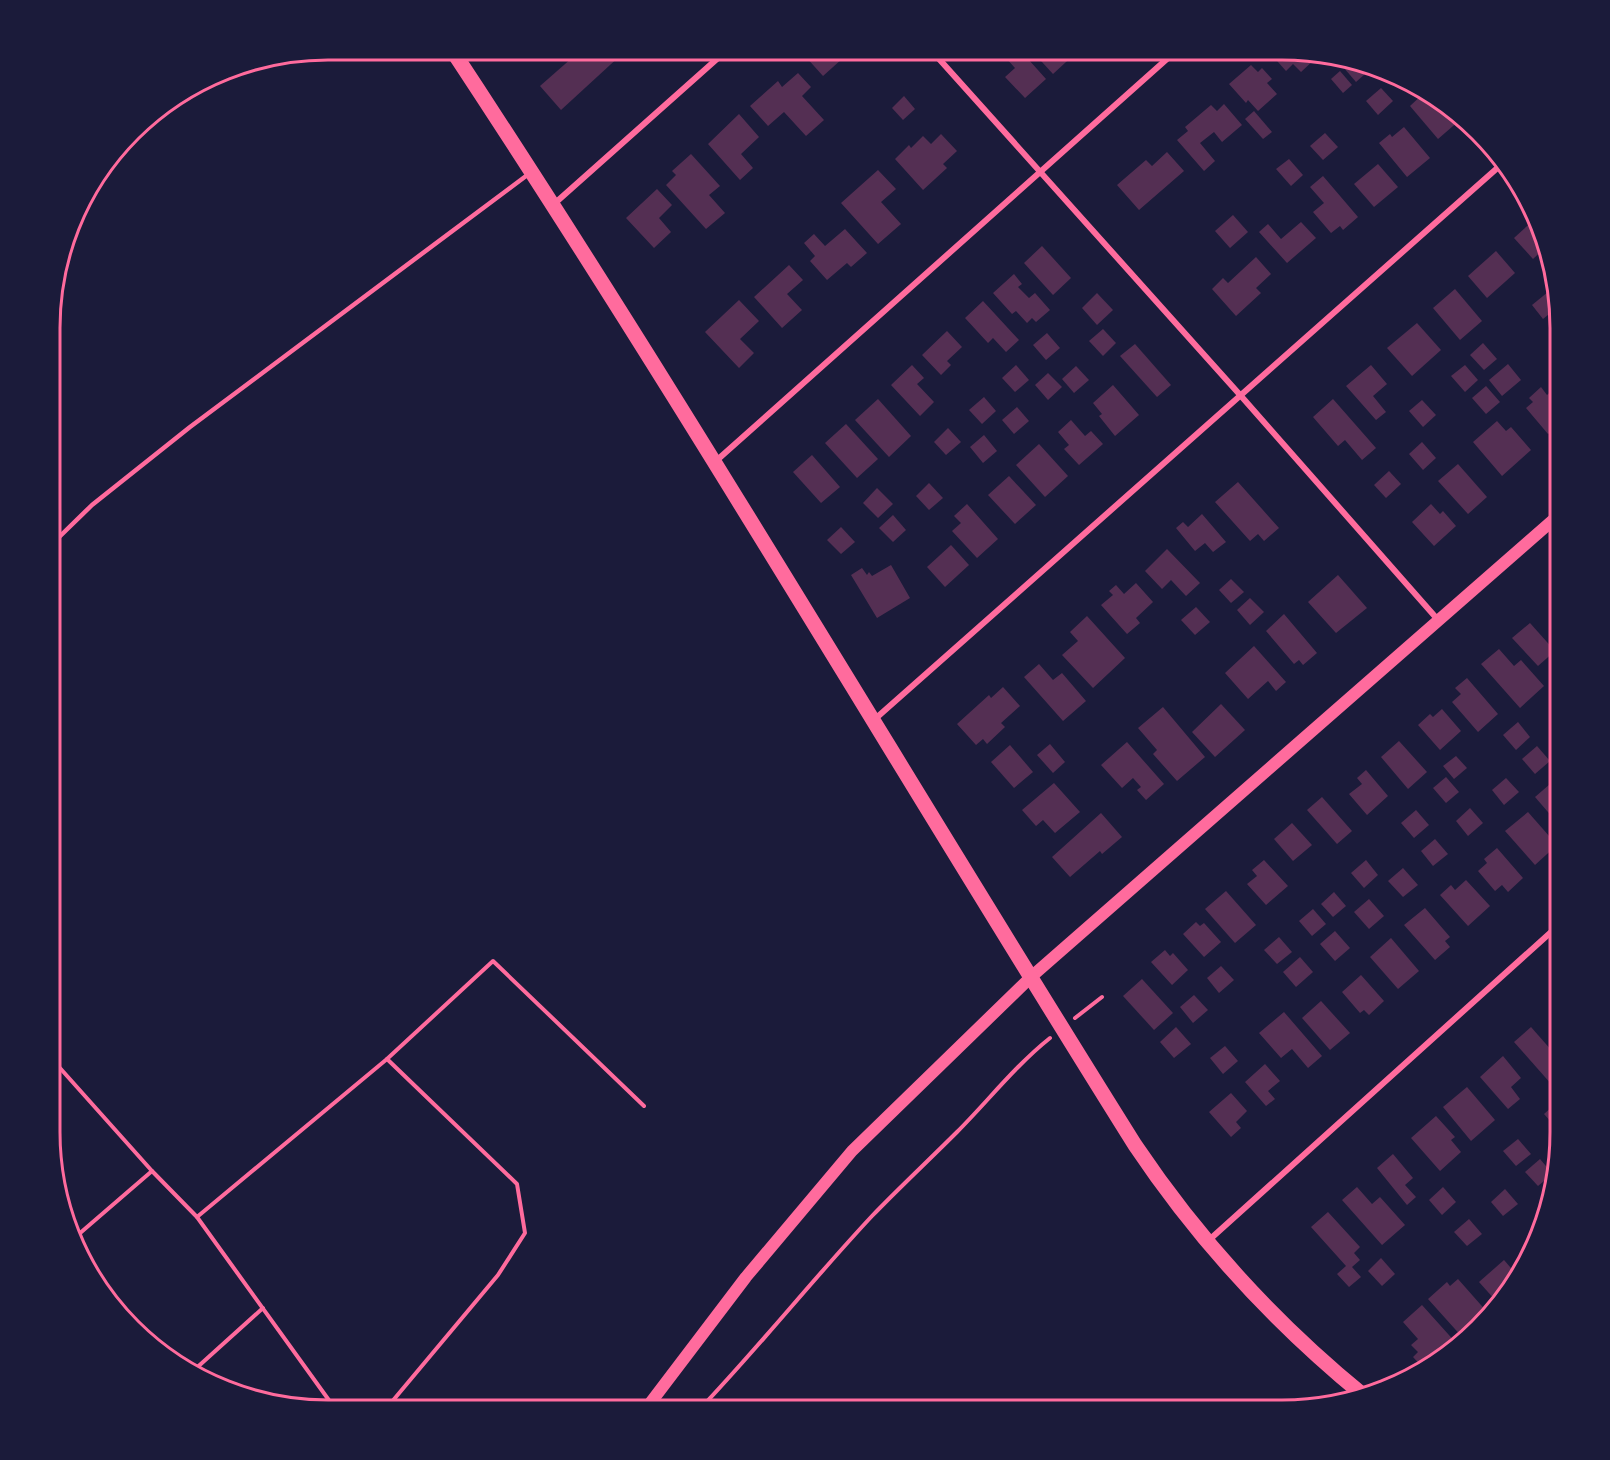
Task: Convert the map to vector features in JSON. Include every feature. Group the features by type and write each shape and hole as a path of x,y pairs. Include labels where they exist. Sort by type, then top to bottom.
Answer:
{"main road":[{"path":"459,60 554,204 716,461 1135,1145 1181,1211 1208,1241 1287,1328 1356,1389"},
{"path":"653,1400 746,1277 852,1151 1031,977 1550,522"}],"street":[{"path":"554,204 716,60"},
{"path":"940,60 1439,621"},
{"path":"716,461 1166,60"},
{"path":"875,720 1497,168"},
{"path":"1208,1241 1550,933"}],"lane":[{"path":"60,536 92,505 190,427 532,171"}],"path":[{"path":"198,1217 387,1059 493,961 644,1106"},
{"path":"708,1400 751,1355 871,1217 957,1132 1026,1058"},
{"path":"387,1059 517,1184 525,1233 498,1275 394,1400"},
{"path":"60,1068 152,1171 198,1217 329,1400"},
{"path":"79,1234 152,1171"},
{"path":"198,1366 263,1308"}],"building":[{"path":"570,60 615,60 561,110 540,86"},
{"path":"809,60 841,60 823,76"},
{"path":"1008,60 1029,60 1046,79 1025,98 1005,77 1015,68"},
{"path":"1040,60 1068,60 1053,74"},
{"path":"1276,60 1312,62 1301,72 1293,64 1286,71"},
{"path":"1251,65 1258,72 1262,68 1272,79 1267,83 1277,94 1258,111 1248,100 1246,103 1229,84"},
{"path":"1344,68 1351,69 1365,74 1356,82"},
{"path":"1340,71 1352,85 1343,93 1331,79"},
{"path":"798,73 811,87 802,96 824,120 806,136 784,112 768,126 750,106 778,81 782,87"},
{"path":"1381,88 1393,101 1378,115 1366,101"},
{"path":"904,96 915,109 903,120 892,108"},
{"path":"1419,98 1455,124 1438,139 1410,106"},
{"path":"1224,104 1242,125 1222,142 1214,132 1200,143 1215,161 1204,171 1177,140 1188,131 1185,127 1211,105 1217,111"},
{"path":"1254,111 1272,132 1263,139 1245,119"},
{"path":"739,114 759,137 741,154 753,168 740,180 708,144"},
{"path":"1404,127 1430,158 1407,177 1379,143 1390,134 1392,137"},
{"path":"1325,133 1338,147 1323,160 1310,146"},
{"path":"941,134 957,151 943,164 947,168 923,190 895,159 909,145 911,148 923,136 931,144"},
{"path":"1167,152 1184,171 1139,210 1117,185 1146,160 1152,166"},
{"path":"691,154 720,186 709,195 725,213 706,229 666,185 676,175 672,171"},
{"path":"1289,159 1303,175 1291,186 1276,169"},
{"path":"1378,164 1398,187 1374,207 1354,184"},
{"path":"878,170 896,189 881,202 901,224 878,244 841,203"},
{"path":"1323,176 1358,217 1343,230 1340,226 1331,233 1313,212 1324,203 1310,187"},
{"path":"657,189 672,205 659,218 671,232 654,248 626,218"},
{"path":"1233,215 1248,232 1230,248 1215,231"},
{"path":"1301,222 1316,238 1287,263 1259,232 1268,224 1281,239"},
{"path":"1529,224 1539,253 1533,259 1514,238"},
{"path":"845,229 867,253 851,267 847,263 827,280 810,261 815,256 804,243 814,234 825,246"},
{"path":"1042,246 1071,278 1053,295 1024,263"},
{"path":"1496,251 1515,273 1487,298 1468,276"},
{"path":"1256,257 1271,274 1256,288 1261,293 1236,316 1212,289 1223,278 1228,283"},
{"path":"789,265 803,280 787,294 802,310 782,328 754,297"},
{"path":"1014,274 1022,284 1018,287 1029,298 1035,293 1050,310 1036,322 1032,318 1027,323 1016,311 1012,314 993,293"},
{"path":"1455,289 1482,321 1460,340 1433,308"},
{"path":"1548,292 1549,314 1543,319 1532,305"},
{"path":"1097,293 1113,310 1097,325 1082,308"},
{"path":"739,300 759,321 740,339 754,353 739,368 705,332"},
{"path":"983,301 1019,340 1006,352 993,338 988,343 965,318"},
{"path":"1417,323 1441,350 1412,376 1387,348"},
{"path":"1103,329 1116,343 1103,356 1089,341"},
{"path":"947,331 962,347 947,361 951,365 941,375 922,355"},
{"path":"1047,333 1060,348 1046,360 1033,345"},
{"path":"1483,343 1497,359 1484,370 1470,355"},
{"path":"1135,344 1171,385 1157,397 1120,356"},
{"path":"1508,364 1521,380 1502,396 1489,380"},
{"path":"912,365 924,378 917,384 934,402 920,416 891,385"},
{"path":"1016,365 1029,380 1015,392 1002,378"},
{"path":"1371,365 1387,384 1373,396 1386,412 1376,420 1346,386"},
{"path":"1465,365 1478,380 1465,392 1451,376"},
{"path":"1076,366 1089,380 1074,393 1062,379"},
{"path":"1048,373 1062,387 1048,400 1035,385"},
{"path":"1113,385 1139,415 1115,436 1099,416 1102,414 1093,403"},
{"path":"1486,386 1500,402 1486,414 1472,398"},
{"path":"1541,387 1547,395 1550,392 1550,432 1548,434 1526,408 1533,402 1529,398"},
{"path":"984,397 996,411 982,424 969,410"},
{"path":"878,399 911,436 889,457 855,420"},
{"path":"1333,399 1376,448 1362,460 1345,440 1338,446 1313,417"},
{"path":"1422,400 1436,415 1423,427 1409,411"},
{"path":"1017,407 1029,421 1014,434 1002,420"},
{"path":"1071,420 1085,436 1091,431 1103,444 1079,465 1064,449 1069,445 1058,432"},
{"path":"1497,421 1506,431 1511,427 1531,450 1502,476 1473,442"},
{"path":"846,424 878,459 857,478 825,443"},
{"path":"948,428 961,442 946,455 934,442"},
{"path":"984,435 997,451 983,463 970,447"},
{"path":"1422,442 1436,458 1423,470 1409,454"},
{"path":"1039,444 1068,476 1045,497 1016,465"},
{"path":"812,455 840,487 821,503 793,472"},
{"path":"1458,464 1487,497 1468,514 1438,481"},
{"path":"1389,471 1401,484 1386,498 1374,485"},
{"path":"1009,476 1036,505 1015,524 988,495"},
{"path":"1238,482 1279,528 1264,541 1258,534 1250,541 1215,502"},
{"path":"929,483 943,498 929,510 916,496"},
{"path":"877,488 893,504 878,518 863,503"},
{"path":"967,504 998,539 977,558 952,531 961,523 954,516"},
{"path":"1431,504 1440,514 1443,511 1456,526 1434,546 1412,522"},
{"path":"1202,514 1226,542 1213,552 1205,543 1195,551 1176,528 1183,522 1188,527"},
{"path":"893,515 906,530 893,542 879,528"},
{"path":"841,527 855,542 841,554 827,540"},
{"path":"951,545 969,565 945,587 927,567"},
{"path":"1167,549 1200,583 1186,596 1171,580 1162,589 1145,571"},
{"path":"891,565 910,598 877,618 851,575 862,568 867,575 869,572 872,576"},
{"path":"1338,575 1367,608 1336,633 1308,602"},
{"path":"1231,579 1244,592 1231,603 1219,590"},
{"path":"1136,583 1153,602 1136,618 1140,623 1127,634 1101,605 1113,595 1109,591 1116,585 1124,594"},
{"path":"1250,598 1264,612 1250,625 1237,610"},
{"path":"1196,607 1210,622 1195,635 1181,620"},
{"path":"1284,614 1317,653 1303,665 1299,660 1294,664 1266,631"},
{"path":"1087,616 1125,658 1093,688 1062,655 1078,641 1070,632"},
{"path":"1530,623 1550,645 1550,655 1538,666 1512,638"},
{"path":"1254,646 1286,682 1276,691 1268,681 1248,699 1225,673"},
{"path":"1499,649 1514,666 1521,660 1544,686 1520,708 1481,664"},
{"path":"1039,664 1053,680 1062,673 1086,701 1063,721 1024,677"},
{"path":"1467,678 1498,714 1478,732 1452,702 1461,694 1455,688"},
{"path":"1003,687 1020,706 1001,723 1005,727 987,744 983,739 976,745 957,724 989,695 991,698"},
{"path":"1221,704 1245,730 1215,757 1192,732"},
{"path":"1163,707 1205,757 1177,781 1153,754 1157,750 1138,728"},
{"path":"1442,709 1461,731 1440,750 1418,725 1430,714 1433,717"},
{"path":"1518,722 1530,737 1516,750 1503,735"},
{"path":"1399,741 1427,772 1408,789 1381,757"},
{"path":"1127,742 1164,784 1146,800 1137,790 1141,787 1133,778 1122,788 1101,765"},
{"path":"1050,744 1065,762 1053,773 1037,755"},
{"path":"1010,745 1033,772 1014,788 991,762"},
{"path":"1537,746 1550,761 1535,774 1522,759"},
{"path":"1456,756 1467,768 1454,779 1443,766"},
{"path":"1366,770 1388,796 1367,815 1349,794 1362,784 1357,778"},
{"path":"1446,777 1459,792 1446,803 1433,788"},
{"path":"1506,778 1519,792 1504,805 1492,790"},
{"path":"1054,783 1080,812 1055,833 1043,820 1036,826 1022,810"},
{"path":"1550,784 1550,814 1535,797"},
{"path":"1322,797 1352,831 1337,844 1307,810"},
{"path":"1470,808 1483,823 1468,836 1456,821"},
{"path":"1416,810 1429,825 1414,838 1401,823"},
{"path":"1528,812 1550,837 1550,851 1535,865 1505,831"},
{"path":"1101,813 1122,837 1102,854 1100,851 1070,877 1052,857"},
{"path":"1292,823 1312,845 1293,861 1274,839"},
{"path":"1435,839 1448,854 1433,866 1421,851"},
{"path":"1497,848 1523,878 1508,892 1502,885 1495,891 1478,871 1487,863 1484,859"},
{"path":"1264,860 1288,886 1266,905 1247,884 1257,876 1252,870"},
{"path":"1366,860 1378,875 1364,888 1351,873"},
{"path":"1403,868 1418,885 1403,897 1388,881"},
{"path":"1466,880 1490,906 1468,926 1440,895 1451,885 1455,890"},
{"path":"1226,891 1256,925 1235,943 1205,909"},
{"path":"1334,892 1346,906 1333,917 1321,904"},
{"path":"1369,899 1384,916 1369,929 1354,912"},
{"path":"1425,908 1450,937 1445,941 1450,947 1435,960 1404,925"},
{"path":"1313,909 1326,924 1312,936 1299,921"},
{"path":"1196,922 1200,926 1204,923 1221,942 1204,957 1183,934"},
{"path":"1335,931 1350,948 1335,961 1320,944"},
{"path":"1279,937 1292,952 1277,964 1264,950"},
{"path":"1391,938 1419,971 1398,989 1370,957"},
{"path":"1165,950 1170,956 1173,953 1188,970 1172,985 1151,962"},
{"path":"1300,957 1313,972 1296,987 1283,972"},
{"path":"1221,966 1234,980 1219,993 1207,978"},
{"path":"1361,975 1384,1001 1369,1015 1364,1010 1360,1013 1342,992"},
{"path":"1142,979 1173,1013 1154,1030 1123,996"},
{"path":"1194,995 1208,1010 1193,1023 1180,1007"},
{"path":"1321,1001 1350,1033 1330,1050 1302,1018"},
{"path":"1284,1012 1322,1056 1308,1068 1292,1049 1281,1058 1259,1033"},
{"path":"1176,1027 1191,1044 1174,1058 1160,1042"},
{"path":"1531,1027 1550,1049 1550,1083 1514,1042"},
{"path":"1225,1046 1238,1061 1223,1074 1210,1058"},
{"path":"1503,1056 1521,1078 1511,1087 1520,1099 1508,1109 1480,1077"},
{"path":"1265,1064 1280,1081 1268,1091 1275,1099 1266,1106 1245,1082"},
{"path":"1467,1087 1495,1120 1471,1141 1443,1107"},
{"path":"1231,1093 1247,1111 1236,1122 1241,1128 1231,1137 1209,1112"},
{"path":"1550,1109 1550,1121 1544,1114"},
{"path":"1436,1116 1455,1137 1451,1140 1461,1152 1440,1171 1411,1138"},
{"path":"1518,1139 1531,1154 1516,1166 1503,1151"},
{"path":"1393,1154 1413,1178 1405,1185 1416,1197 1407,1205 1377,1168"},
{"path":"1540,1159 1548,1168 1546,1180 1538,1186 1525,1172"},
{"path":"1357,1187 1372,1204 1380,1197 1405,1225 1382,1245 1342,1200"},
{"path":"1443,1187 1456,1202 1442,1215 1429,1200"},
{"path":"1505,1189 1518,1204 1503,1216 1491,1202"},
{"path":"1328,1212 1360,1247 1354,1253 1360,1260 1352,1267 1361,1277 1349,1287 1337,1274 1346,1266 1311,1227"},
{"path":"1469,1219 1482,1234 1467,1246 1454,1232"},
{"path":"1381,1258 1395,1274 1382,1286 1368,1271"},
{"path":"1504,1260 1512,1269 1493,1297 1479,1282"},
{"path":"1458,1279 1484,1308 1459,1333 1428,1299 1447,1282 1450,1286"},
{"path":"1422,1305 1452,1339 1418,1363 1413,1357 1418,1352 1411,1345 1418,1339 1403,1322"}]}
